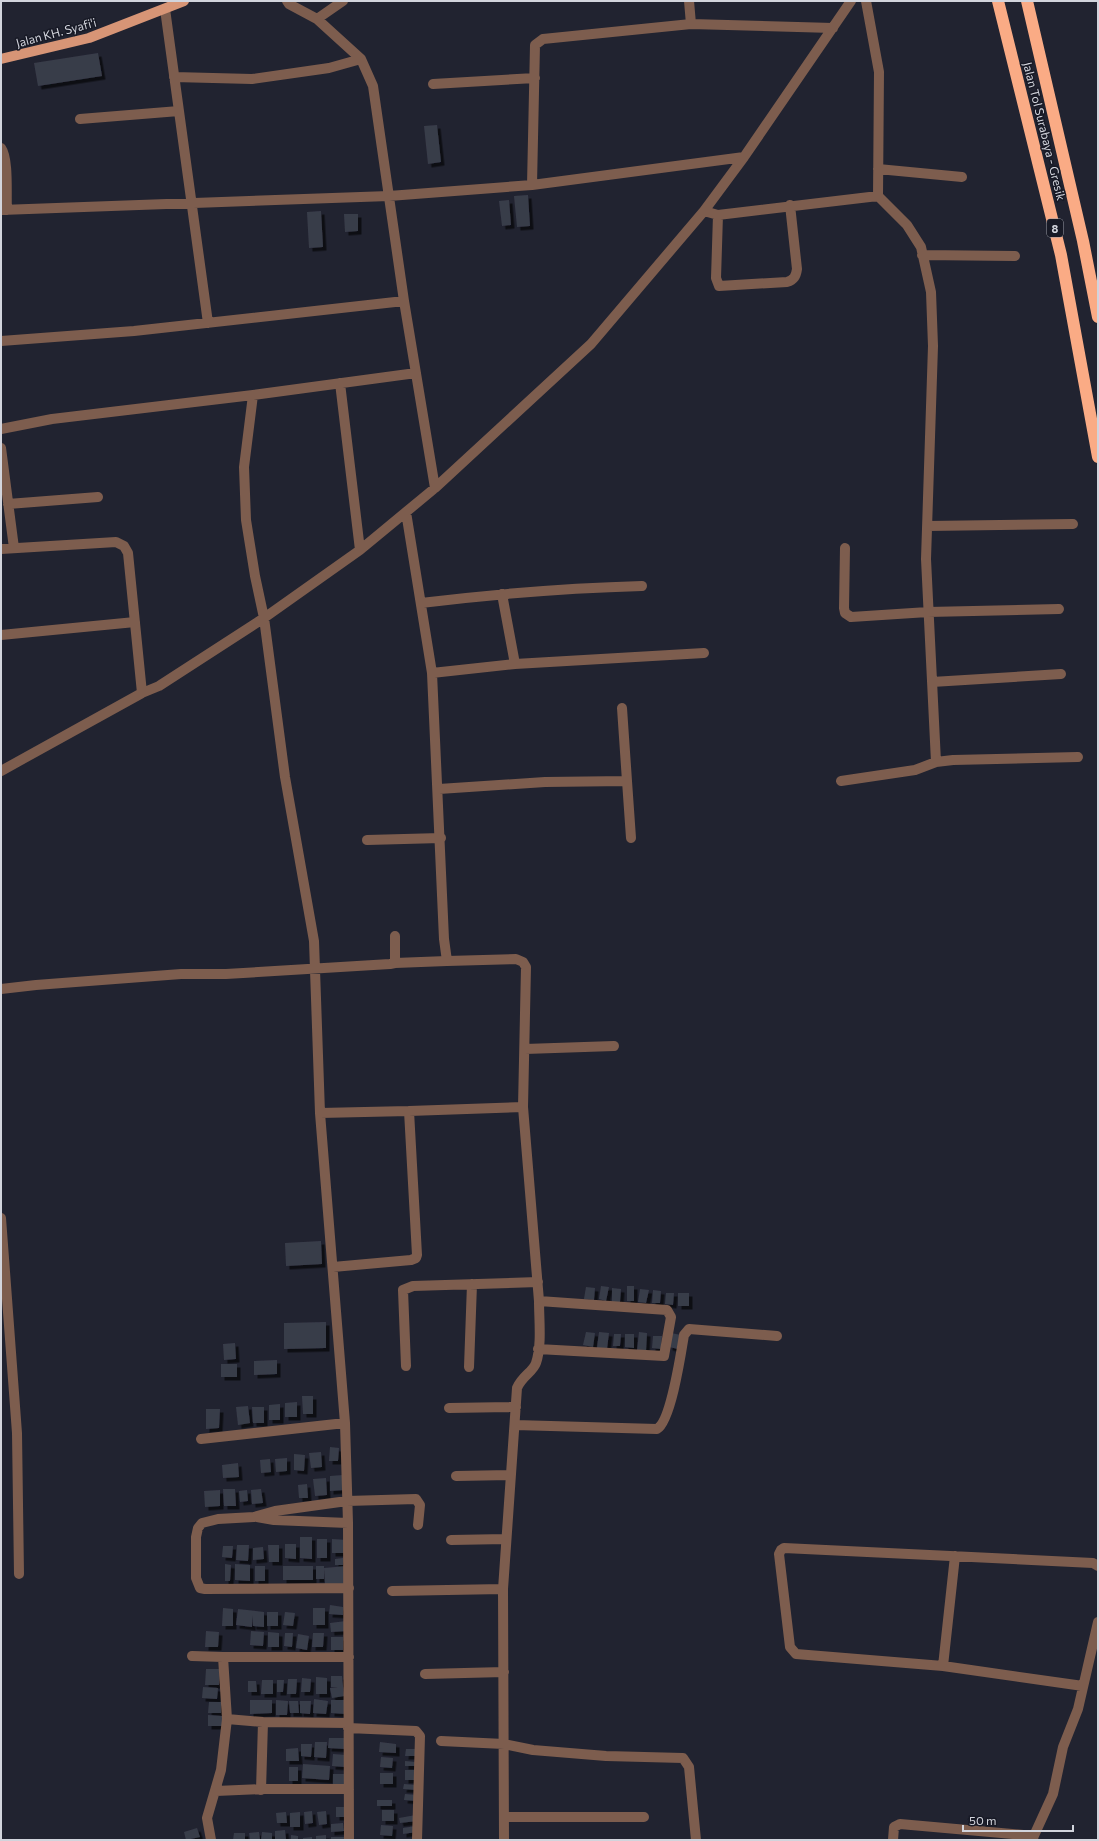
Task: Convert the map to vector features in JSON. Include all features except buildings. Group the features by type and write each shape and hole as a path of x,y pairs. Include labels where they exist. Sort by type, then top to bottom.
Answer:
{"highway":[{"name":"Jalan Tol Surabaya - Gresik","path":"998,1 1061,255 1098,457"},
{"name":"Jalan Tol Surabaya - Gresik","path":"1027,1 1083,241 1098,317"}],"main road":[{"name":"Jalan KH. Syafi'i","path":"1,59 89,38 184,1"}],"street":[{"path":"286,1 317,19 361,59 373,86 404,301 435,488"},
{"path":"317,19 343,1"},
{"path":"689,1 691,24"},
{"path":"1,771 142,693 159,686 264,618 360,550 435,488 591,344 704,211 744,156 851,1"},
{"path":"866,1 879,72 878,196 907,225 921,247 930,292 933,346 926,560 936,762"},
{"path":"166,9 208,323"},
{"path":"532,185 535,45 543,39 691,24 833,28"},
{"path":"174,77 252,79 329,68 361,59"},
{"path":"432,84 535,78"},
{"path":"80,119 179,111"},
{"path":"1,148 4,152 5,162 4,210 389,196 532,185 744,156"},
{"path":"878,169 962,177"},
{"path":"704,211 718,215 790,205 878,196"},
{"path":"718,215 716,278 719,286 787,282 793,280 797,269 790,205"},
{"path":"922,255 1015,256"},
{"path":"1,341 134,331 404,301"},
{"path":"1,429 52,419 253,395 416,373"},
{"path":"340,383 360,550"},
{"path":"253,395 244,467 246,520 254,576 264,618 285,776 314,936 320,1113 345,1423 349,1588 349,1840"},
{"path":"1,448 14,548"},
{"path":"8,504 98,496"},
{"path":"406,512 432,673 439,789 444,939 447,961"},
{"path":"927,526 1073,524"},
{"path":"1,549 116,542 124,546 128,553 142,693"},
{"path":"845,548 844,608 847,615 851,617 928,612 1059,609"},
{"path":"421,603 567,588 642,586"},
{"path":"502,594 515,664"},
{"path":"1,635 135,622"},
{"path":"432,673 515,664 704,653"},
{"path":"932,682 1062,674"},
{"path":"622,708 631,838"},
{"path":"841,781 915,770 936,762 953,760 1078,757"},
{"path":"439,789 544,782 627,781"},
{"path":"367,840 441,838"},
{"path":"395,936 395,963"},
{"path":"1,989 181,974 226,974 314,970 395,963 447,961 516,959 523,962 526,968 526,1049 523,1107 538,1282 538,1349 536,1364 531,1371 524,1376 517,1388 506,1539 503,1589 504,1840"},
{"path":"526,1049 614,1046"},
{"path":"320,1113 523,1107"},
{"path":"332,1267 410,1260 416,1258 409,1111"},
{"path":"1,1218 17,1433 18,1574"},
{"path":"406,1366 403,1290 413,1286 538,1282"},
{"path":"469,1367 472,1284"},
{"path":"538,1349 664,1356 671,1317 667,1310 539,1301"},
{"path":"514,1425 657,1428 662,1424 674,1390 684,1336 689,1329 777,1336"},
{"path":"449,1408 516,1407"},
{"path":"201,1439 345,1423"},
{"path":"456,1476 511,1475"},
{"path":"254,1517 275,1511 347,1501 416,1499 420,1505 418,1525"},
{"path":"348,1523 274,1520 254,1517 218,1519 202,1523 198,1528 196,1537 196,1578 200,1588 205,1589 349,1588"},
{"path":"451,1540 506,1539"},
{"path":"1083,1686 943,1666 796,1654 792,1652 790,1648 779,1554 780,1550 784,1548 1093,1563 1098,1566"},
{"path":"943,1666 955,1556"},
{"path":"392,1591 503,1589"},
{"path":"893,1840 894,1827 900,1824 1033,1838 1053,1794 1062,1747 1078,1709 1098,1622"},
{"path":"192,1656 349,1657"},
{"path":"211,1840 207,1818 221,1770 227,1719 223,1657"},
{"path":"425,1674 504,1672"},
{"path":"227,1719 416,1731 420,1736 417,1840"},
{"path":"261,1790 263,1722"},
{"path":"441,1741 504,1744 533,1750 606,1756 683,1758 689,1767 696,1840"},
{"path":"216,1791 349,1789"},
{"path":"505,1817 644,1817"}]}
